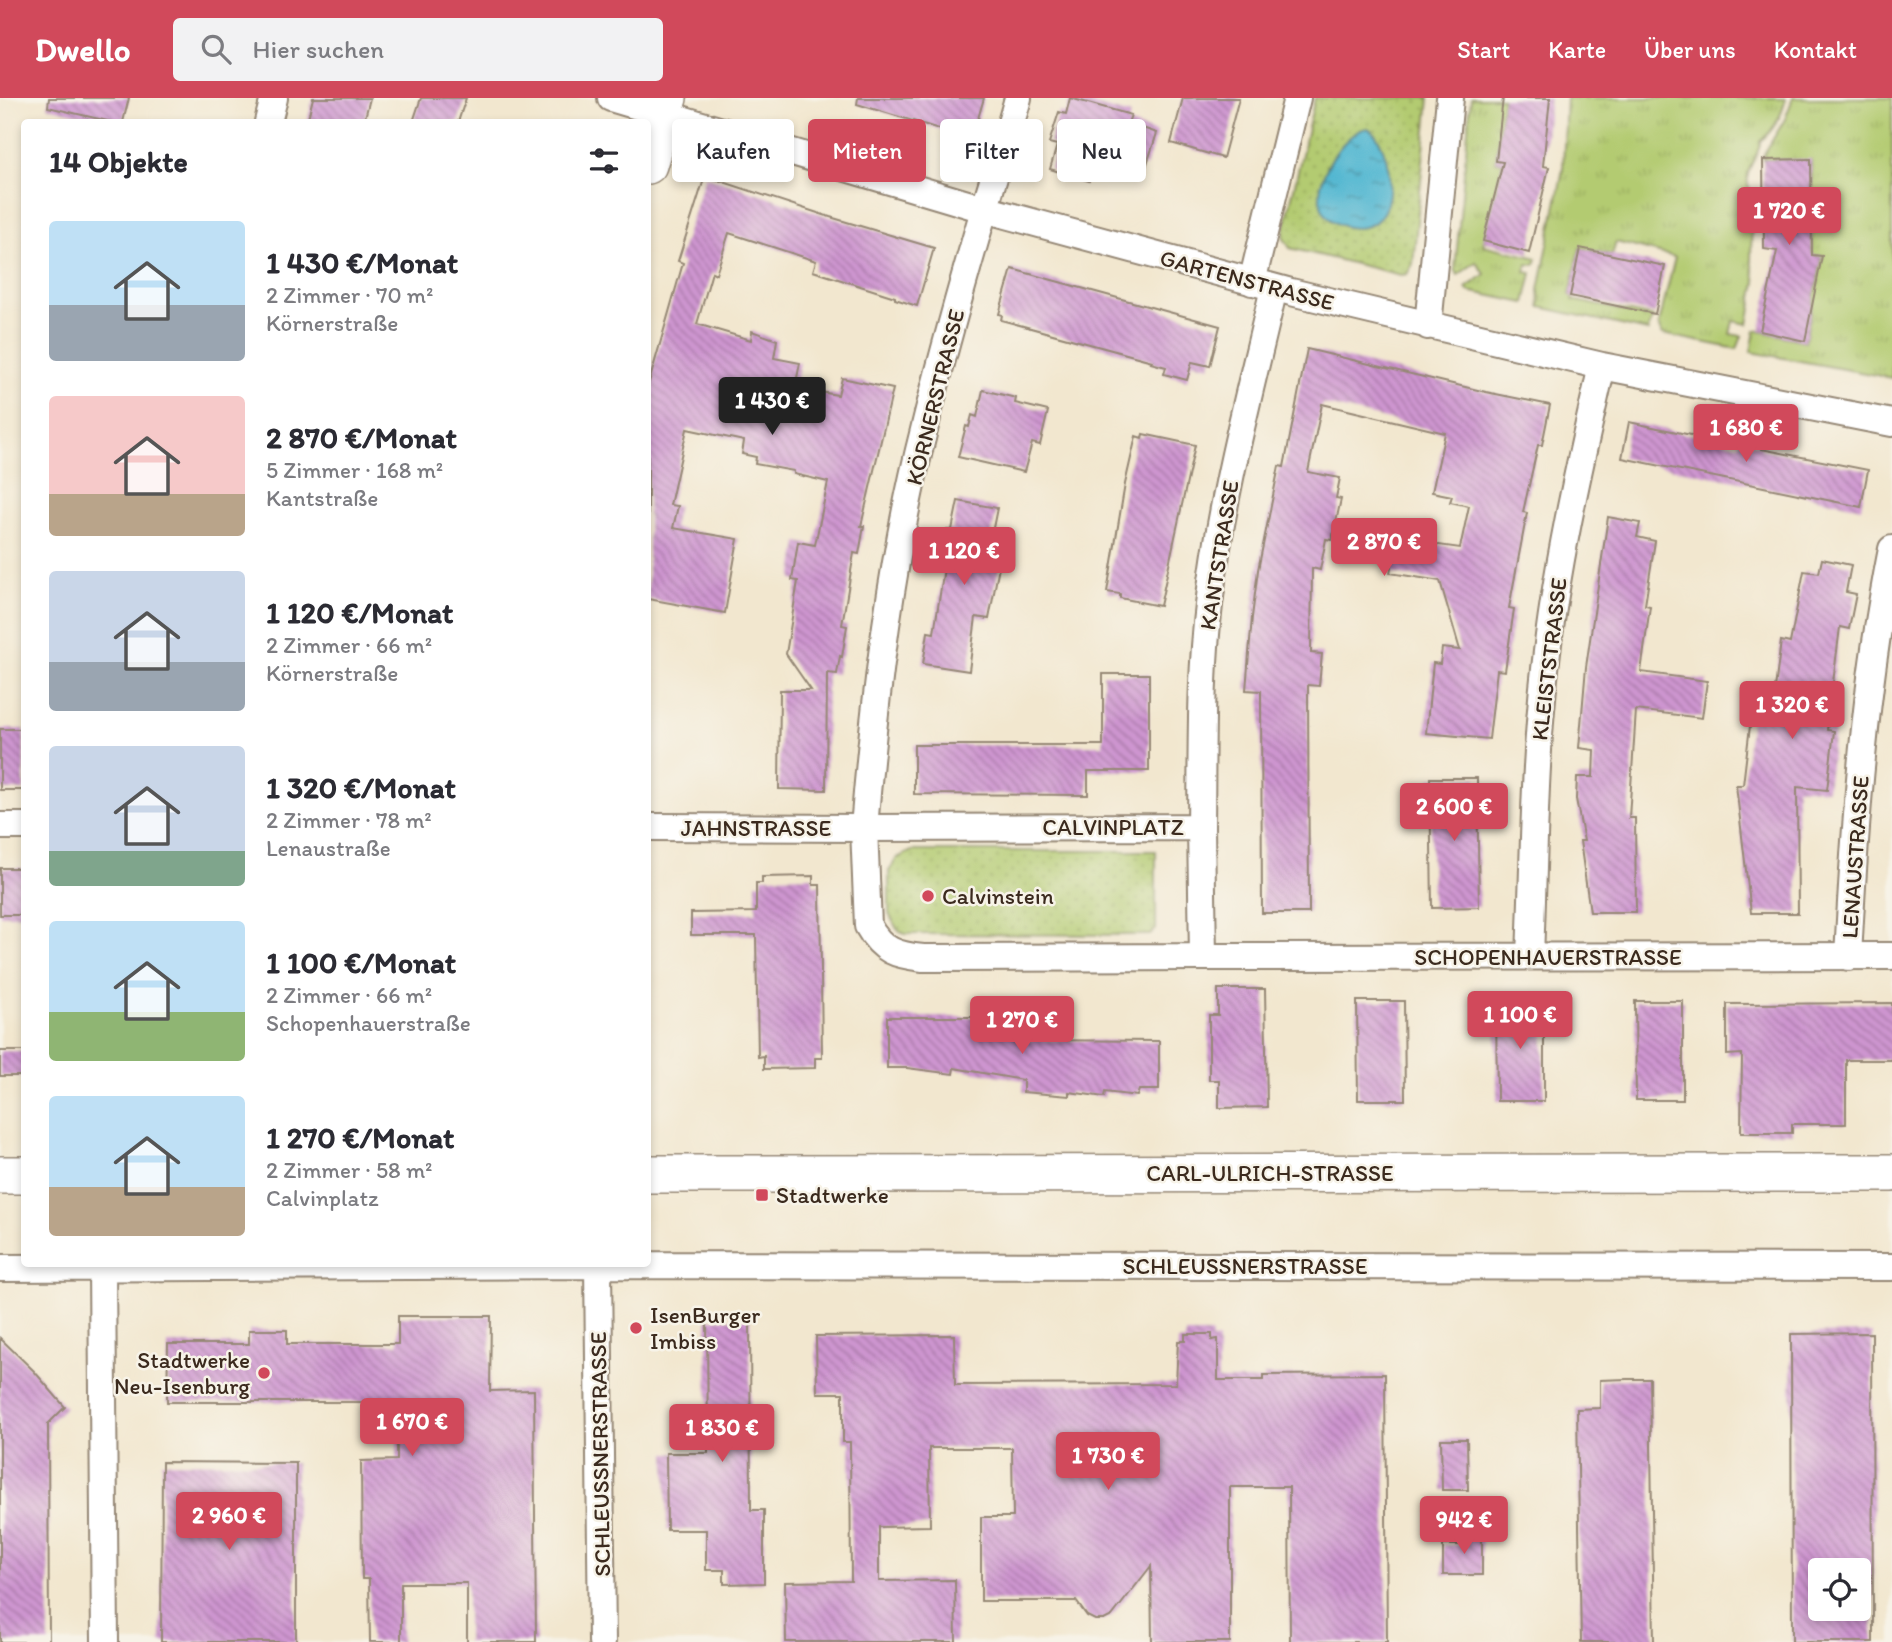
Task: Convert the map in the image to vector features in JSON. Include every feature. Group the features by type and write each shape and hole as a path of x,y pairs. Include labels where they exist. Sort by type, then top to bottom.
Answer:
{"main road":[{"path":"651,155 666,106"},
{"name":"CARL-ULRICH-STRASSE","path":"651,1174 1892,1173"},
{"path":"0,1175 21,1175"}],"street":[{"path":"269,119 274,98"},
{"name":"GARTENSTRASSE","path":"611,98 666,106 984,209 1263,285 1602,366 1892,423"},
{"name":"KÖRNERSTRASSE","path":"864,828 877,689 902,533 923,430 984,209 1018,98"},
{"name":"KANTSTRASSE","path":"1201,827 1203,691 1209,603 1297,98"},
{"path":"1428,326 1450,98"},
{"name":"KLEISTSTRASSE","path":"1530,956 1535,777 1545,670 1564,542 1602,366"},
{"name":"LENAUSTRASSE","path":"1848,957 1863,733 1878,623 1892,550"},
{"path":"0,826 21,826"},
{"name":"JAHNSTRASSE","path":"651,827 864,828"},
{"name":"CALVINPLATZ","path":"864,828 1201,827 1203,957"},
{"path":"864,828 868,926 885,947 900,955 923,958 1203,957"},
{"name":"SCHOPENHAUERSTRASSE","path":"1203,957 1892,956"},
{"name":"SCHLEUSSNERSTRASSE","path":"651,1265 1892,1267"},
{"path":"102,1267 105,1642"},
{"name":"SCHLEUSSNERSTRASSE","path":"0,1268 102,1267"},
{"name":"SCHLEUSSNERSTRASSE","path":"598,1267 602,1642"}],"green space":[{"path":"1315,98 1429,98 1413,264 1407,274 1401,275 1290,248 1283,237"},
{"path":"1471,98 1503,98 1496,161 1503,162 1483,245 1537,258 1535,265 1527,264 1525,272 1532,273 1525,303 1468,291 1466,288 1485,274 1476,262 1458,275 1455,269"},
{"path":"1566,98 1786,98 1776,122 1760,141 1748,172 1748,186 1752,194 1751,261 1756,282 1748,324 1733,321 1730,334 1742,336 1737,349 1662,334 1659,324 1675,257 1616,242 1612,255 1580,248 1570,295 1574,296 1573,300 1653,317 1648,331 1540,307 1539,290 1563,169"},
{"path":"1793,98 1892,98 1892,378 1751,352 1755,330 1805,341 1822,257 1812,255 1811,160 1763,160"},
{"path":"912,851 1156,851 1156,929 1150,935 905,934 897,929 889,914 889,871 897,858"}],"water":[{"path":"1368,128 1377,136 1384,150 1390,187 1387,204 1380,218 1367,226 1348,227 1330,219 1322,207 1320,191 1324,174 1333,157 1356,133"}],"building":[{"path":"49,98 129,98 124,119 99,119 48,107"},
{"path":"313,98 370,98 365,119 308,119"},
{"path":"421,98 466,98 459,119 414,119"},
{"path":"858,98 984,98 978,119 940,119 940,129 926,125 926,119 906,119 857,104"},
{"path":"1070,98 1131,115 1130,119 1057,119 1057,145 1049,143 1059,112 1066,114"},
{"path":"1183,98 1239,98 1223,158 1171,143"},
{"path":"1503,98 1550,98 1543,166 1549,167 1529,253 1483,241 1503,162 1496,161"},
{"path":"1146,129 1157,133 1146,167"},
{"path":"1057,145 1057,171 1050,169"},
{"path":"1811,159 1812,255 1822,256 1805,341 1760,331 1777,251 1764,249 1763,160"},
{"path":"703,182 723,182 934,248 917,306 813,271 816,261 729,233 716,274 712,272 697,324 751,340 752,331 777,340 774,358 800,363 795,388 838,395 842,378 893,389 861,526 864,526 859,554 854,553 842,625 847,626 842,657 840,656 837,674 827,673 826,790 779,789 780,690 811,690 786,654 798,581 792,580 798,542 815,545 828,482 794,474 794,471 755,464 756,457 742,454 744,441 687,429 670,505 678,506 673,528 738,539 725,613 651,600 651,375 683,263 678,261"},
{"path":"1580,248 1665,266 1655,314 1570,296"},
{"path":"1012,269 1220,326 1210,366 1192,362 1187,380 1164,374 1166,367 1151,363 1152,361 1001,320 1002,315 999,314"},
{"path":"1307,349 1550,405 1523,512 1527,513 1509,608 1514,609 1505,671 1497,670 1489,739 1426,733 1433,663 1440,664 1442,648 1460,650 1440,581 1390,573 1396,539 1460,548 1469,506 1450,502 1452,496 1432,492 1445,433 1322,404 1308,472 1340,478 1336,498 1341,499 1332,540 1326,539 1320,570 1312,568 1311,653 1322,654 1319,686 1308,685 1309,913 1262,913 1261,691 1246,690 1258,570 1279,466 1284,467"},
{"path":"983,390 1016,398 1015,403 1048,411 1040,445 1032,443 1024,472 958,457 966,426 969,427 972,415 977,417"},
{"path":"1629,422 1739,445 1740,441 1762,446 1761,449 1868,470 1861,507 1622,458"},
{"path":"1143,434 1195,445 1160,606 1120,598 1120,594 1107,592 1125,484 1136,436 1142,438"},
{"path":"958,501 997,508 987,558 1000,561 989,619 976,617 969,671 923,664 928,632 934,633 945,562 940,561 946,530 952,530"},
{"path":"1608,517 1640,523 1637,537 1655,541 1645,605 1650,606 1641,672 1707,681 1702,718 1636,710 1629,818 1635,818 1636,912 1590,912 1580,841 1584,841 1576,799 1577,777 1593,777 1594,750 1579,748 1586,667"},
{"path":"1822,559 1851,565 1846,592 1856,594 1849,629 1840,627 1827,730 1834,731 1827,790 1797,787 1798,913 1751,913 1736,785 1743,785 1752,709 1772,712 1781,641 1790,643 1804,571 1819,573"},
{"path":"1103,674 1149,674 1149,771 1088,771 1088,795 914,794 914,745 1103,745"},
{"path":"0,729 21,729 21,790 0,790"},
{"path":"1430,778 1477,778 1479,907 1432,908"},
{"path":"0,868 21,868 21,915 0,915"},
{"path":"813,876 813,885 820,885 822,1058 815,1058 815,1068 764,1069 764,1056 758,1057 756,935 691,935 691,913 756,912 756,883 762,883 762,877"},
{"path":"1218,989 1265,989 1267,1107 1219,1108 1219,1080 1209,1080 1209,1015 1218,1015"},
{"path":"1357,1001 1404,1001 1405,1100 1358,1100"},
{"path":"1544,1001 1544,1101 1497,1101 1496,1002"},
{"path":"1635,1001 1683,1001 1683,1100 1636,1100"},
{"path":"1892,1003 1892,1060 1846,1060 1846,1124 1792,1124 1792,1133 1741,1133 1742,1054 1727,1055 1727,1004"},
{"path":"887,1017 1023,1017 1023,1040 1159,1041 1159,1090 1139,1090 1137,1096 1105,1092 1104,1097 1069,1092 1069,1096 1023,1092 1023,1080 954,1068 953,1074 887,1068"},
{"path":"0,1051 21,1051 21,1076 0,1076"},
{"path":"398,1316 491,1316 490,1391 534,1390 536,1642 467,1642 467,1583 401,1583 401,1642 370,1642 369,1579 362,1579 361,1461 397,1460 397,1407 374,1407 374,1402 167,1402 168,1344 249,1344 249,1330 287,1330 287,1344 398,1344"},
{"path":"707,1319 750,1319 751,1510 764,1510 764,1583 724,1584 724,1570 706,1570 706,1530 667,1530 666,1453 708,1453"},
{"path":"1872,1333 1873,1642 1792,1642 1791,1334"},
{"path":"1185,1334 1212,1334 1212,1340 1218,1339 1218,1380 1264,1380 1264,1375 1385,1374 1387,1642 1290,1642 1289,1487 1230,1487 1230,1642 1152,1642 1151,1566 1112,1616 1104,1620 1087,1616 1076,1601 981,1601 981,1517 1013,1517 1012,1448 929,1448 930,1526 879,1527 879,1581 955,1580 956,1642 786,1642 785,1582 851,1581 850,1442 843,1442 843,1393 817,1393 816,1336 954,1335 955,1385 1176,1384 1178,1341 1185,1341"},
{"path":"0,1338 34,1371 65,1407 48,1424 49,1642 0,1642"},
{"path":"1650,1379 1654,1642 1581,1642 1577,1409 1600,1408 1600,1380"},
{"path":"1441,1439 1467,1439 1468,1490 1442,1490"},
{"path":"162,1462 296,1463 296,1642 161,1642"},
{"path":"1459,1533 1482,1533 1482,1575 1443,1575 1443,1545 1459,1545"}],"place":[{"name":"Calvinstein","path":"928,896"},
{"name":"Stadtwerke","path":"762,1195"},
{"name":"IsenBurger Imbiss","path":"636,1328"},
{"name":"Stadtwerke Neu-Isenburg","path":"264,1373"}]}
